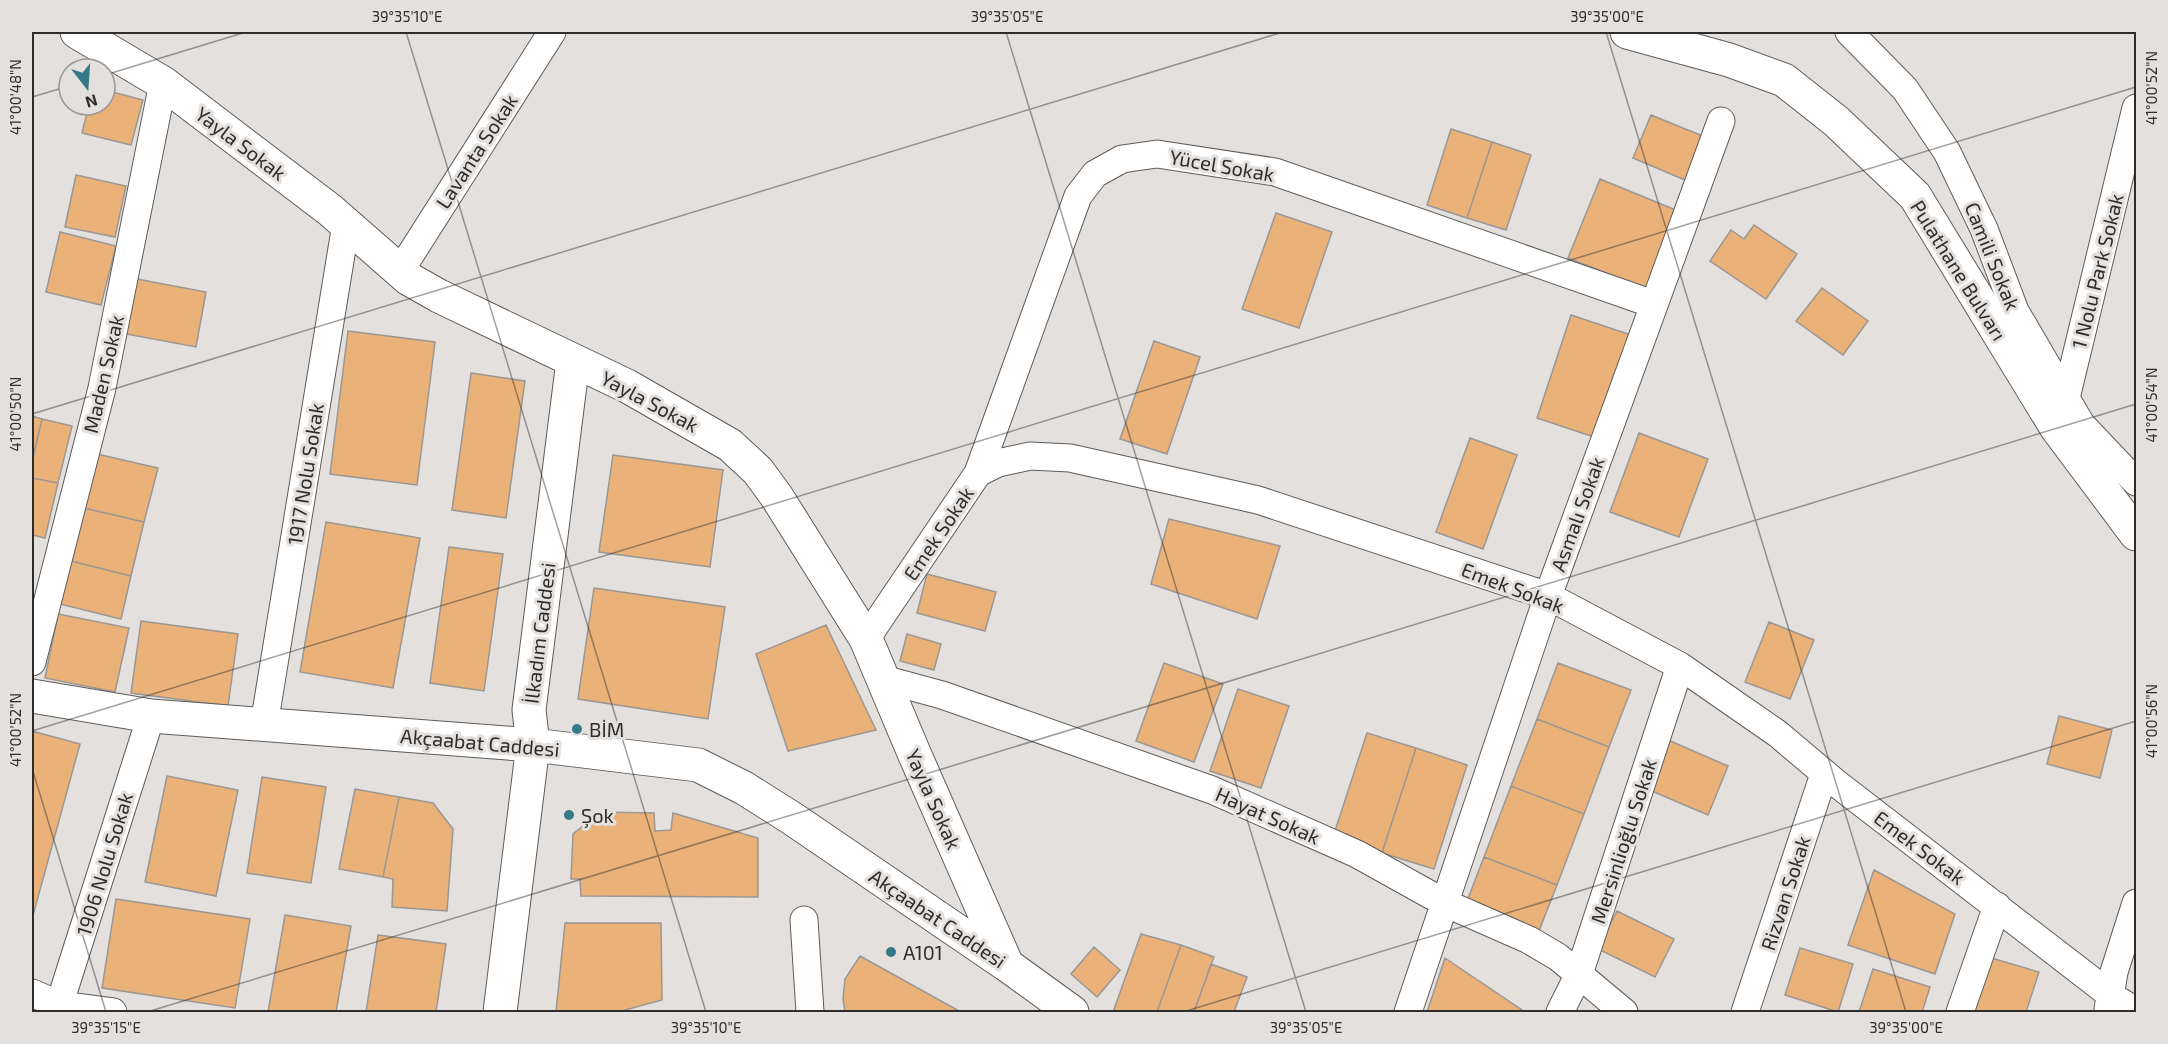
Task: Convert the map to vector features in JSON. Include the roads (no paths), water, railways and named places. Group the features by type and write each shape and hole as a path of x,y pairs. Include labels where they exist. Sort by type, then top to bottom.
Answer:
{"street":[{"name":"Yayla Sokak","path":"77,32 163,83 346,224 409,279 439,296 627,386 730,445 758,471 777,497 866,639 1007,965"},
{"name":"Lavanta Sokak","path":"400,271 552,32"},
{"name":"Pulathane Bulvarı","path":"1627,32 1729,60 1784,80 1836,122 1916,196 2056,427 2136,534"},
{"name":"Camili Sokak","path":"1849,32 1905,89 1947,152 1984,229 2015,311 2081,424 2136,482"},
{"name":"Maden Sokak","path":"32,662 102,388 163,83"},
{"name":"1 Nolu Park Sokak","path":"2066,398 2136,108"},
{"name":"Asmalı Sokak","path":"1408,1012 1548,596 1721,121"},
{"name":"Yücel Sokak","path":"978,473 1078,196 1095,174 1122,159 1157,154 1275,172 1653,304"},
{"name":"1917 Nolu Sokak","path":"264,725 346,224"},
{"name":"İlkadım Caddesi","path":"500,1012 533,746 529,710 573,361"},
{"name":"Emek Sokak","path":"866,639 978,473 998,463 1030,456 1070,458 1258,500 1548,596 1680,666 1778,734 1824,774 1997,906 2109,1003 2136,1011"},
{"name":"Mersinlioğlu Sokak","path":"1560,1012 1579,974 1680,666"},
{"name":"Hayat Sokak","path":"883,679 942,695 1212,790 1357,854 1445,903 1529,940 1558,957 1624,1012"},
{"name":"Akçaabat Caddesi","path":"32,696 151,716 533,746 698,765 716,773 793,819 1072,1012"},
{"name":"1906 Nolu Sokak","path":"58,1009 151,716"},
{"name":"Rizvan Sokak","path":"1745,1012 1824,774"},
{"path":"2109,1003 2114,972 2136,903"},
{"path":"1960,1012 1997,906"},
{"path":"804,920 810,1012"},
{"path":"32,993 58,1009 112,1012"}],"place":[{"name":"BİM","path":"577,729"},
{"name":"Şok","path":"569,815"},
{"name":"A101","path":"891,952"}]}
